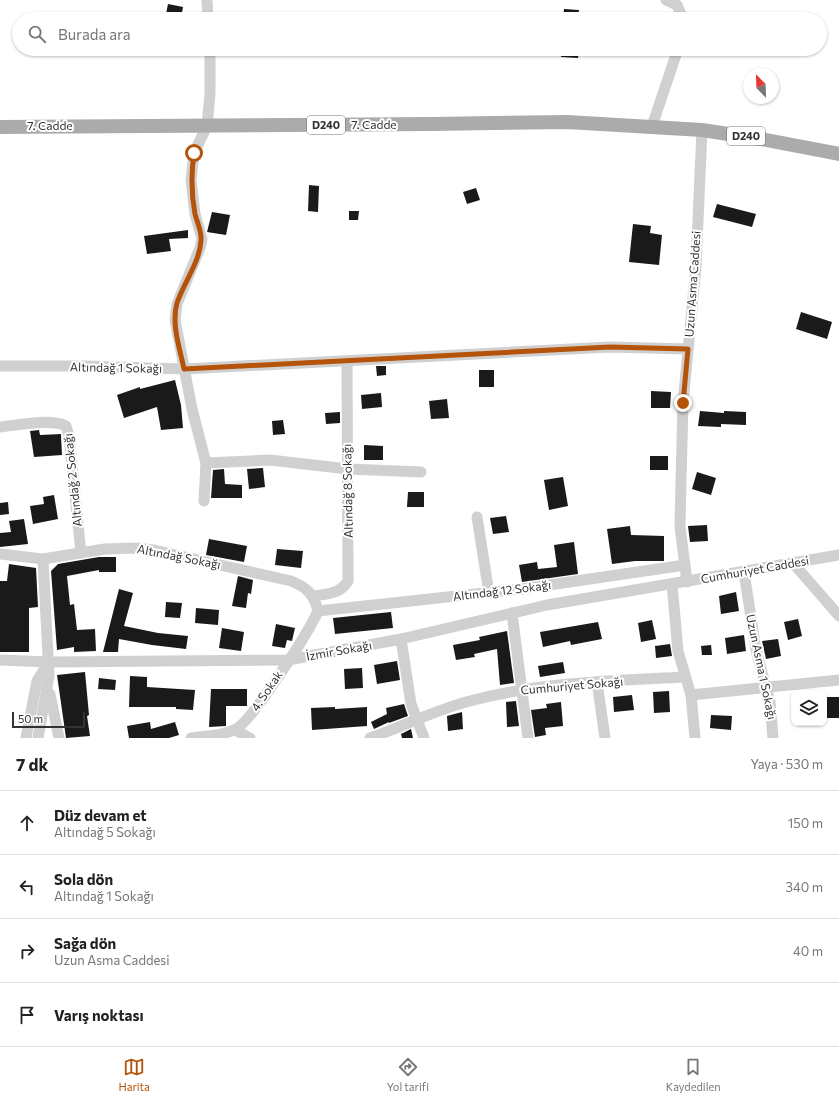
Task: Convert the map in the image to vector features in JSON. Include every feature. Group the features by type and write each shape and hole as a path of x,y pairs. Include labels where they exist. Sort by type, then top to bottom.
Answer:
{"main road":[{"name":"7. Cadde","path":"0,127 567,122 652,126"},
{"name":"D240","path":"652,126 702,130 839,154"}],"street":[{"path":"206,0 207,12"},
{"path":"666,0 677,5 680,12"},
{"path":"204,501 206,463 176,330 176,312 202,239 195,214 191,180 194,153 207,126 210,93 210,56"},
{"path":"652,126 676,56"},
{"name":"Uzun Asma Caddesi","path":"687,582 680,527 680,481 683,403 696,266 702,130"},
{"name":"Altındağ 1 Sokağı","path":"0,366 86,366 184,369 610,347 688,349"},
{"name":"Altındağ 8 Sokağı","path":"313,596 340,590 348,581 347,361"},
{"name":"Altındağ 2 Sokağı","path":"0,427 51,423 61,423 66,426 69,436 80,553"},
{"path":"206,463 270,460 348,469 421,472"},
{"path":"477,517 489,593"},
{"name":"Altındağ Sokağı","path":"0,554 43,560 80,553 121,548 154,550 277,577 300,585 313,596"},
{"name":"Cumhuriyet Caddesi","path":"672,584 839,555"},
{"path":"38,738 48,686 49,662 43,560"},
{"path":"793,563 839,616"},
{"name":"Altındağ 12 Sokağı","path":"318,611 489,593 685,565"},
{"name":"Uzun Asma 1 Sokağı","path":"744,572 752,631 772,714 774,738"},
{"path":"672,584 678,651 691,695 695,738"},
{"name":"İzmir Sokağı","path":"0,660 49,662 288,660 401,639 512,612 672,584"},
{"path":"313,596 318,611"},
{"name":"4. Sokak","path":"235,730 252,713 308,631 318,611"},
{"path":"512,612 528,738"},
{"path":"401,639 411,704 424,738"},
{"path":"26,738 38,681 49,662"},
{"name":"Cumhuriyet Sokağı","path":"370,738 454,705 522,690 597,682 685,678"},
{"path":"691,695 839,680"},
{"path":"597,682 604,738"},
{"path":"48,686 59,738"},
{"path":"191,738 235,730 250,738"}],"building":[{"path":"168,4 183,7 182,12 166,12"},
{"path":"564,9 579,10 579,12 564,12"},
{"path":"561,56 578,56 578,58"},
{"path":"309,185 319,186 318,212 308,211"},
{"path":"476,188 480,200 467,204 463,192"},
{"path":"717,204 756,214 752,227 713,217"},
{"path":"349,211 359,211 358,220 349,220"},
{"path":"212,212 230,215 226,235 207,232"},
{"path":"633,224 651,226 650,233 662,235 659,265 629,262"},
{"path":"188,230 188,238 169,239 171,251 147,254 144,236"},
{"path":"801,312 832,322 827,339 796,329"},
{"path":"376,366 386,366 386,375 377,376"},
{"path":"479,370 494,370 494,387 479,387"},
{"path":"175,380 181,405 183,428 161,430 157,407 124,418 117,395 140,387 140,389"},
{"path":"651,391 671,392 670,408 651,408"},
{"path":"381,393 382,407 362,409 361,395"},
{"path":"447,399 449,418 431,419 429,401"},
{"path":"700,411 724,413 724,411 746,412 746,425 721,424 721,427 698,426"},
{"path":"340,412 340,423 326,424 325,413"},
{"path":"283,420 285,434 273,435 272,421"},
{"path":"39,430 40,435 61,434 62,455 34,457 30,431"},
{"path":"364,445 383,446 383,460 364,460"},
{"path":"650,456 668,456 668,470 650,470"},
{"path":"263,468 265,487 249,489 247,469"},
{"path":"224,469 225,484 242,485 242,498 211,498 213,470"},
{"path":"697,472 716,478 711,495 692,489"},
{"path":"563,477 568,506 549,510 544,480"},
{"path":"408,492 424,492 424,507 407,507"},
{"path":"54,495 58,519 33,524 30,506 44,504 43,497"},
{"path":"8,502 9,514 0,515 0,503"},
{"path":"506,516 509,532 493,534 490,518"},
{"path":"24,519 28,544 0,547 0,533 11,532 9,521"},
{"path":"707,525 708,541 690,542 688,526"},
{"path":"630,526 631,535 664,536 664,561 635,561 612,564 607,529"},
{"path":"209,539 247,546 244,562 206,555"},
{"path":"574,542 578,574 522,582 519,565 537,562 538,569 557,567 554,545"},
{"path":"277,549 303,551 301,568 275,565"},
{"path":"99,557 116,557 116,572 99,572 99,570 67,576 70,605 74,604 77,630 95,629 96,651 74,652 74,647 57,650 51,571 58,564"},
{"path":"9,564 36,568 38,607 29,608 29,652 0,652 0,581 7,581"},
{"path":"238,576 253,580 251,594 248,593 246,608 232,606"},
{"path":"119,589 133,593 124,626 158,633 188,636 186,649 119,639 118,652 103,652"},
{"path":"736,592 739,611 721,614 719,596"},
{"path":"166,602 182,603 180,618 165,617"},
{"path":"196,608 219,610 218,625 195,623"},
{"path":"391,612 393,628 335,634 333,618"},
{"path":"798,619 802,636 788,640 784,622"},
{"path":"652,620 656,639 641,642 638,623"},
{"path":"598,622 602,639 571,645 570,641 543,647 540,632"},
{"path":"276,624 295,628 292,641 287,640 285,648 272,646"},
{"path":"222,628 244,632 241,651 219,648"},
{"path":"507,631 514,683 500,685 497,649 474,654 475,657 456,660 453,645 480,640 479,637"},
{"path":"744,635 746,651 727,654 725,638"},
{"path":"778,639 781,656 766,659 762,641"},
{"path":"670,644 672,656 656,658 655,646"},
{"path":"711,645 712,655 702,655 701,646"},
{"path":"397,661 400,680 377,684 374,665"},
{"path":"563,662 565,673 540,677 538,666"},
{"path":"362,668 363,688 345,689 344,669"},
{"path":"85,672 89,715 87,716 90,736 66,738 57,675"},
{"path":"130,676 147,677 147,687 195,690 193,710 176,709 176,707 129,707"},
{"path":"99,678 116,680 115,690 98,689"},
{"path":"211,689 247,689 247,706 226,706 226,726 209,727"},
{"path":"669,691 670,712 654,713 653,692"},
{"path":"632,695 634,710 614,712 613,697"},
{"path":"827,697 839,697 839,718 827,718"},
{"path":"516,701 519,726 507,727 506,702"},
{"path":"561,702 563,726 545,728 546,735 535,737 531,710 547,708 546,704"},
{"path":"404,704 408,716 374,729 371,722 387,714 386,708"},
{"path":"335,707 335,709 367,707 367,726 312,730 311,708"},
{"path":"462,712 463,729 448,731 447,716"},
{"path":"711,715 732,716 731,730 710,728"},
{"path":"150,722 151,729 175,722 179,735 169,738 129,738 127,726"},
{"path":"411,729 413,738 402,738 401,734"}],"route":[{"path":"194,153 191,180 192,196 202,239 200,248 177,304 175,320 176,330 184,369 628,346 688,349 683,403"}]}
